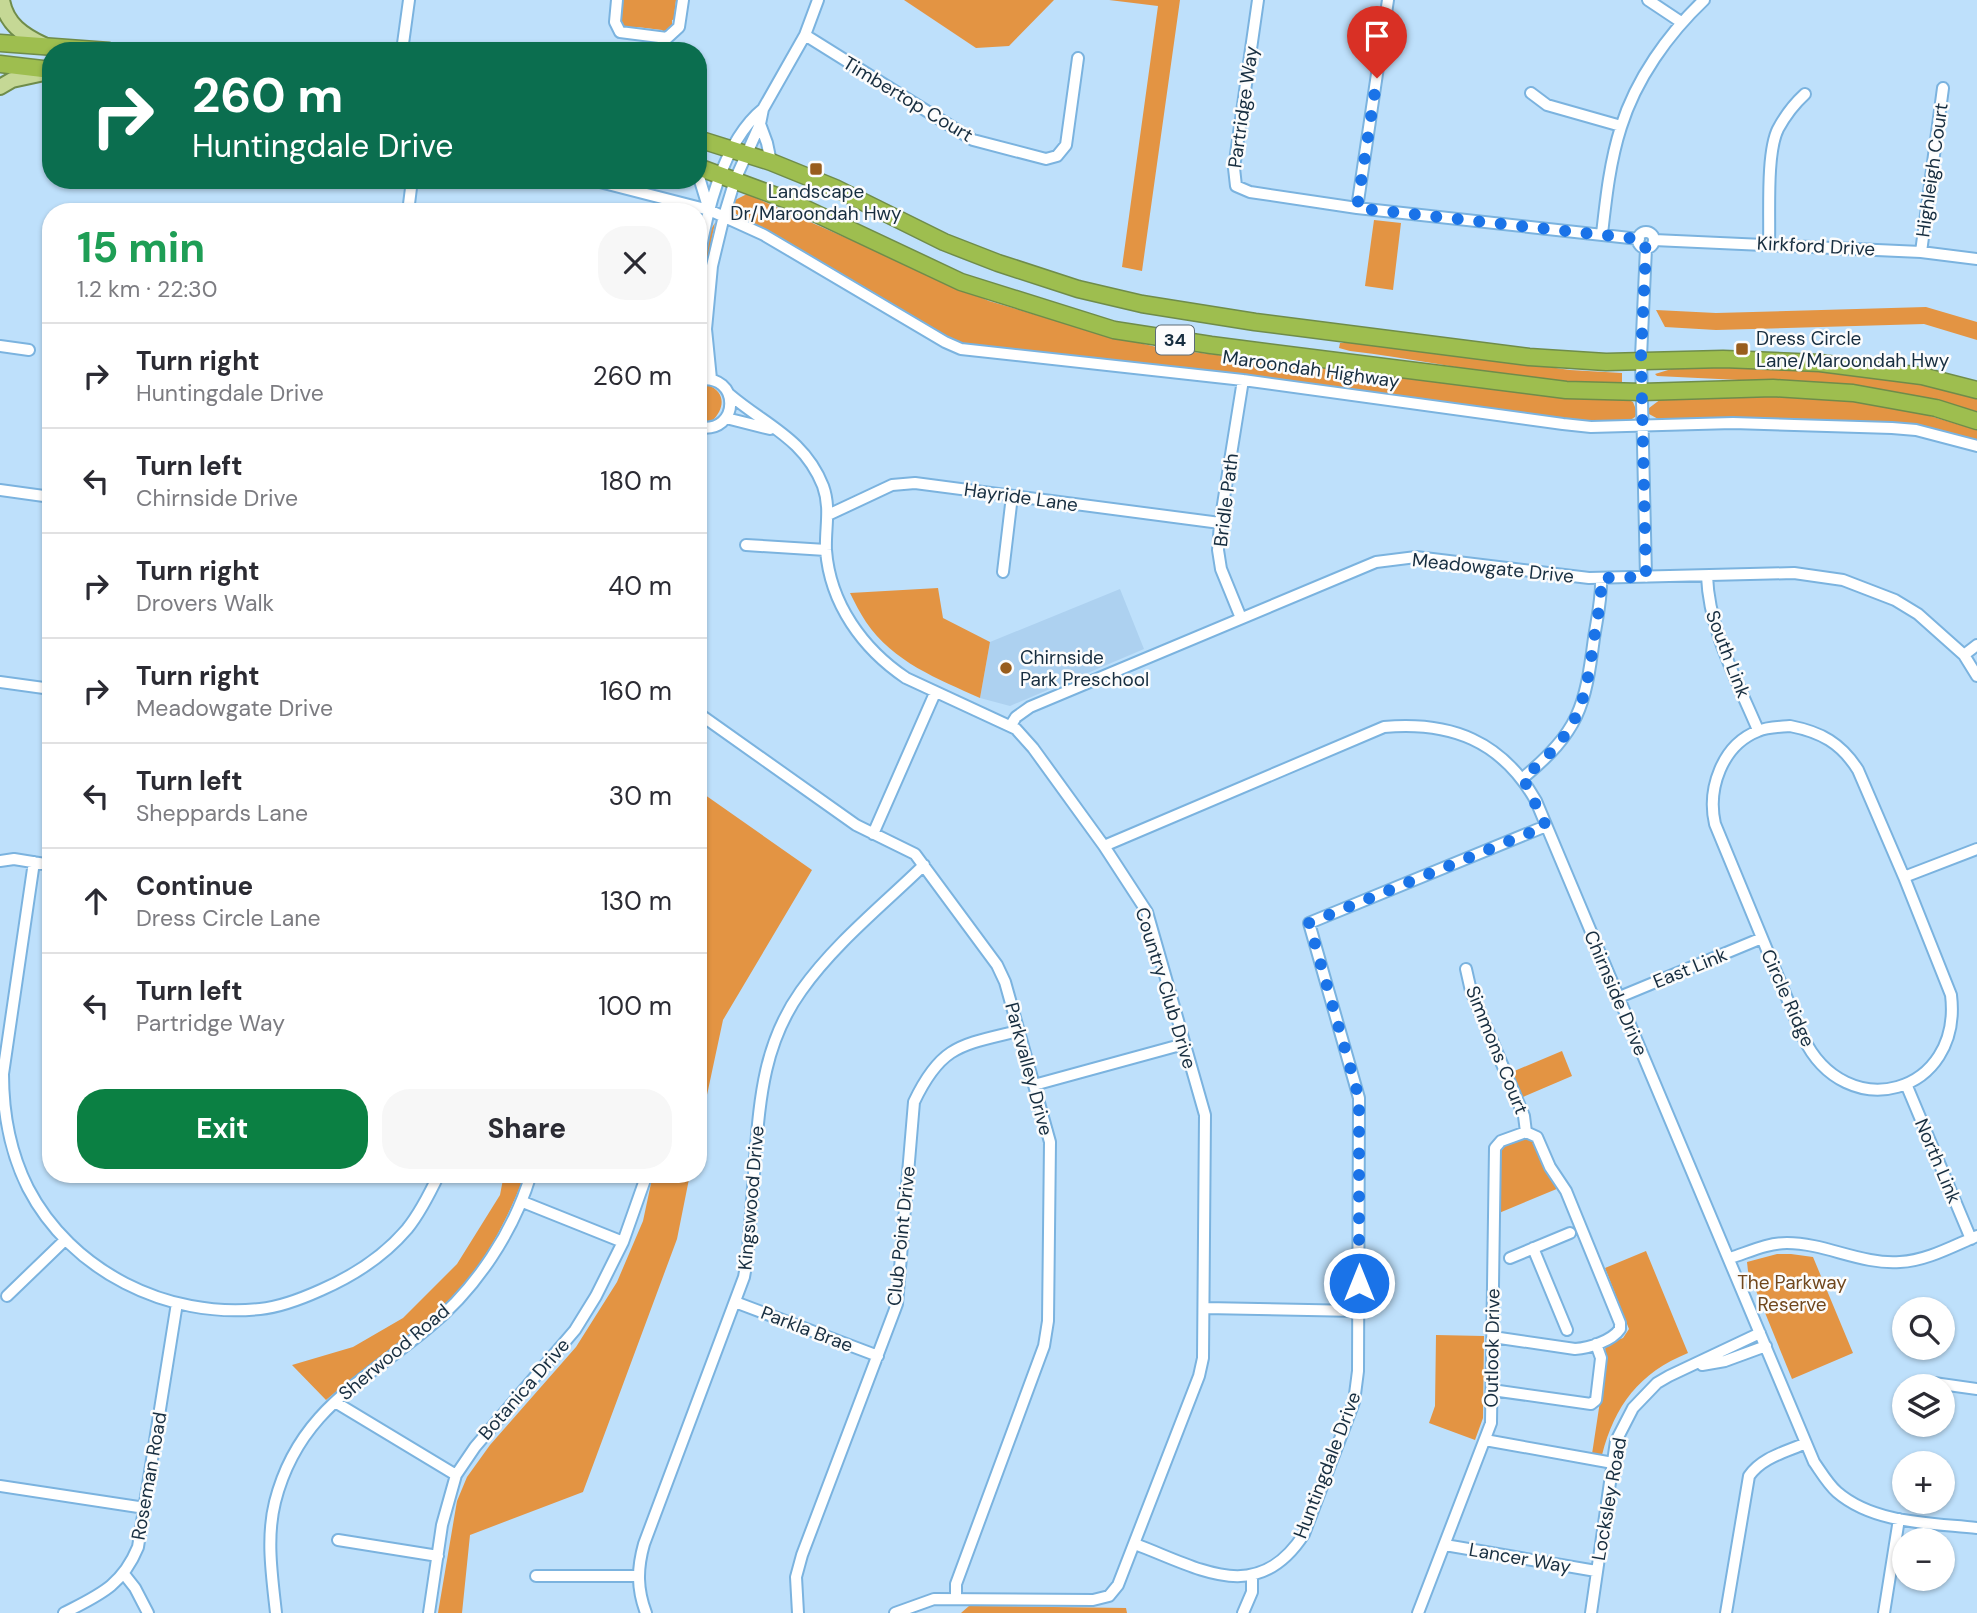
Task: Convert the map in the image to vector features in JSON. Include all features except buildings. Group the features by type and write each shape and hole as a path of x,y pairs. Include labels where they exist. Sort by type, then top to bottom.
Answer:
{"highway":[{"path":"0,43 42,46"},
{"path":"0,64 42,70"},
{"name":"Maroondah Highway","path":"707,141 738,150 835,188 944,242 998,263 1078,289 1175,310 1540,358 1641,362 1723,359 1820,363 1888,370 1977,390"},
{"name":"Maroondah Highway","path":"707,170 787,200 961,282 1114,330 1566,390 1642,392 1773,388 1853,393 1936,408 1977,421"},
{"path":"1327,360 1331,331"}],"main road":[{"path":"2,0 9,21 19,31 42,43"},
{"path":"0,87 12,80 42,73"}],"street":[{"path":"403,42 409,0"},
{"path":"617,0 615,22 620,32 667,38 679,27 683,0"},
{"path":"738,150 736,137 763,109 805,35 818,0"},
{"name":"Partridge Way","path":"1258,0 1234,168 1236,186 1250,192 1357,208 1639,239"},
{"path":"1357,208 1388,0"},
{"path":"1648,0 1681,22"},
{"path":"1602,234 1607,189 1621,126 1635,92 1681,22 1704,0"},
{"name":"Timbertop Court","path":"805,35 973,140 1037,158 1051,159 1057,156"},
{"path":"1063,167 1057,156 1067,140 1077,58"},
{"name":"Highleigh Court","path":"1921,252 1943,88"},
{"path":"1531,93 1547,105 1621,126"},
{"path":"1769,244 1772,152 1777,131 1794,105 1805,94"},
{"path":"707,221 709,210 728,177 738,150 760,124 763,109"},
{"path":"760,124 771,162"},
{"path":"707,318 712,266 724,216 728,177"},
{"name":"Maroondah Highway","path":"627,189 682,203"},
{"path":"707,203 709,210"},
{"name":"Maroondah Highway","path":"709,210 764,236 961,349 1243,380 1591,427 1733,423 1892,428 1916,430 1977,446"},
{"name":"Kirkford Drive","path":"1639,239 1646,232 1652,235 1650,244 1769,244 1921,252 1977,259"},
{"path":"1646,577 1641,362 1650,244"},
{"path":"707,339 711,379 707,379"},
{"path":"0,346 29,351"},
{"name":"Country Club Drive","path":"711,379 721,384 753,414 799,446 815,471 822,486 828,515 826,550 831,577 839,601 861,638 891,668 935,693 1011,725 1033,748 1104,846 1147,912 1205,1115 1203,1358 1199,1376 1118,1585 1109,1596 1093,1600 956,1599"},
{"name":"Bridle Path","path":"1241,618 1221,569 1219,550 1220,523 1243,380"},
{"path":"707,429 715,427 726,418 731,406 729,394"},
{"name":"Country Club Drive","path":"726,418 779,431"},
{"name":"Hayride Lane","path":"828,515 880,489 903,483 1220,523"},
{"path":"0,489 42,496"},
{"path":"1003,572 1012,496"},
{"path":"746,545 826,550"},
{"name":"Meadowgate Drive","path":"1011,725 1016,717 1030,708 1366,566 1395,558 1436,558 1575,577 1794,573 1843,580 1895,600 1918,614 1964,655 1977,676"},
{"name":"South Link","path":"1707,576 1707,599 1712,622 1758,730"},
{"path":"1523,778 1557,748 1571,728 1583,702 1601,578"},
{"path":"1964,655 1977,645"},
{"path":"0,682 42,689"},
{"path":"873,834 935,693"},
{"name":"Parkvalley Drive","path":"707,719 856,825 915,854 996,965 1005,982 1046,1125 1051,1157 1047,1334 956,1584 956,1599"},
{"name":"Chirnside Drive","path":"1104,846 1384,727 1411,724 1442,728 1488,747 1523,778 1546,826 1819,1469 1836,1492 1859,1507 1875,1513 1899,1519 1977,1528"},
{"name":"Circle Ridge","path":"1790,726 1806,729 1822,734 1843,750 1858,770 1904,877 1951,995 1953,1012 1947,1044 1927,1070 1906,1084 1879,1090 1863,1089 1836,1078 1817,1061 1803,1037 1720,837 1712,810 1715,782 1726,758 1758,730 1790,726"},
{"name":"Huntingdale Drive","path":"1135,1545 1224,1577 1252,1575 1280,1563 1295,1549 1304,1534 1358,1388 1359,1098 1309,923 1546,826"},
{"path":"1904,877 1977,849"},
{"path":"0,861 13,859 42,863"},
{"path":"34,862 3,1074 3,1099 9,1137 29,1188 65,1240 89,1260 126,1285 177,1303 223,1310 261,1309 299,1300 365,1267 407,1229 434,1183"},
{"name":"Kingswood Drive","path":"646,1613 637,1576 644,1545 735,1302 747,1260 761,1090 778,1030 801,991 828,957 924,865"},
{"name":"East Link","path":"1617,998 1762,938"},
{"name":"Simmons Court","path":"1466,969 1471,990 1524,1116 1526,1132"},
{"name":"Club Point Drive","path":"798,1613 796,1577 802,1555 897,1304 914,1102 927,1075 945,1055 972,1042 1018,1031"},
{"path":"1034,1085 1184,1044"},
{"name":"North Link","path":"1906,1084 1974,1237"},
{"path":"1493,1337 1575,1349 1596,1344 1617,1334 1620,1323 1566,1191 1550,1167 1537,1137 1526,1132"},
{"name":"Outlook Drive","path":"1418,1613 1492,1416 1495,1148 1501,1141 1526,1132"},
{"name":"Sherwood Road","path":"276,1613 271,1530 274,1504 292,1455 309,1428 349,1388 430,1326 456,1301 488,1261 523,1202 528,1183"},
{"name":"Botanica Drive","path":"429,1613 447,1503 456,1475 475,1447 575,1330 596,1296 623,1242 644,1183"},
{"path":"523,1202 623,1242"},
{"path":"1510,1258 1570,1233"},
{"path":"1730,1258 1771,1244 1788,1243 1896,1263 1924,1258 1974,1237"},
{"path":"6,1296 65,1240"},
{"path":"1533,1248 1567,1330"},
{"name":"Parkla Brae","path":"735,1302 878,1356"},
{"name":"Roseman Road","path":"64,1613 101,1594 124,1574 138,1547 177,1303"},
{"path":"1205,1308 1359,1311"},
{"name":"Locksley Road","path":"1591,1613 1616,1441 1633,1408 1657,1384 1682,1369 1760,1334"},
{"path":"1492,1390 1591,1404 1596,1399 1601,1358 1596,1344"},
{"name":"Locksley Road","path":"1682,1369 1725,1360 1766,1346"},
{"path":"1955,1386 1977,1389"},
{"path":"335,1402 456,1475"},
{"path":"1485,1440 1613,1463"},
{"path":"1726,1613 1749,1476 1755,1467 1765,1460 1806,1443"},
{"path":"0,1486 145,1508"},
{"path":"1884,1613 1899,1519"},
{"path":"338,1540 438,1556"},
{"name":"Lancer Way","path":"1445,1545 1596,1571"},
{"path":"124,1574 148,1613"},
{"path":"1243,1613 1252,1592 1252,1575"},
{"path":"536,1576 637,1576"},
{"path":"895,1613 934,1599 956,1599"},
{"path":"934,1599 935,1613"}],"shaded area":[{"path":"1120,589 1144,649 1010,706 980,698 990,642"}],"green space":[{"path":"621,0 676,0 676,19 672,20 672,24 677,27 665,34 662,30 623,28 619,19"},
{"path":"904,0 1054,0 1009,46 976,48"},
{"path":"1109,0 1180,0 1142,271 1122,267 1158,6"},
{"path":"747,194 989,301 1101,334 1161,348 1511,391 1578,398 1627,399 1633,402 1637,412 1629,421 1581,422 971,346 951,341 736,214 733,208 735,200"},
{"path":"1374,220 1401,223 1393,290 1365,286"},
{"path":"715,223 707,268 707,242"},
{"path":"1926,307 1977,322 1977,340 1924,324 1716,330 1665,327 1656,310 1716,313"},
{"path":"1340,343 1378,343 1570,370 1622,373 1622,382 1577,382 1508,375 1350,351 1339,348"},
{"path":"1773,364 1927,383 1977,396 1977,413 1914,396 1858,386 1655,374 1678,367"},
{"path":"707,385 718,392 722,401 716,416 712,421 707,421"},
{"path":"1763,395 1855,400 1910,410 1977,430 1977,442 1910,424 1660,420 1649,414 1649,408 1661,399"},
{"path":"938,588 943,618 990,642 980,698 917,668 889,648 866,622 850,593"},
{"path":"707,796 812,870 723,1020 707,1095"},
{"path":"1562,1051 1572,1076 1523,1097 1512,1072"},
{"path":"1526,1137 1534,1142 1559,1188 1499,1213 1500,1153 1505,1145"},
{"path":"502,1183 521,1183 497,1236 459,1291 428,1321 326,1400 292,1365 353,1347 403,1318 457,1264 500,1195"},
{"path":"651,1183 688,1183 677,1239 583,1492 470,1535 462,1613 438,1613 457,1501 467,1477 490,1445 576,1347 617,1282 643,1221"},
{"path":"1646,1251 1688,1353 1656,1370 1643,1381 1622,1406 1607,1437 1602,1455 1592,1454 1606,1362 1605,1345 1623,1338 1629,1329 1605,1268"},
{"name":"The Parkway Reserve","path":"1777,1254 1813,1257 1853,1353 1792,1379 1748,1271 1747,1262"},
{"path":"1436,1335 1484,1336 1483,1418 1475,1440 1429,1423 1435,1406"},
{"path":"969,1606 1126,1608 1127,1613 961,1613"}],"place":[{"name":"Landscape Dr/Maroondah Hwy","path":"816,169"},
{"name":"Dress Circle Lane/Maroondah Hwy","path":"1742,349"},
{"name":"Chirnside Park Preschool","path":"1006,668"}],"route":[{"path":"1359,1283 1359,1098 1309,923 1546,826 1523,778 1557,748 1571,728 1583,702 1602,586 1601,578 1646,577 1641,357 1646,248 1640,245 1639,239 1357,208 1377,78"}]}
